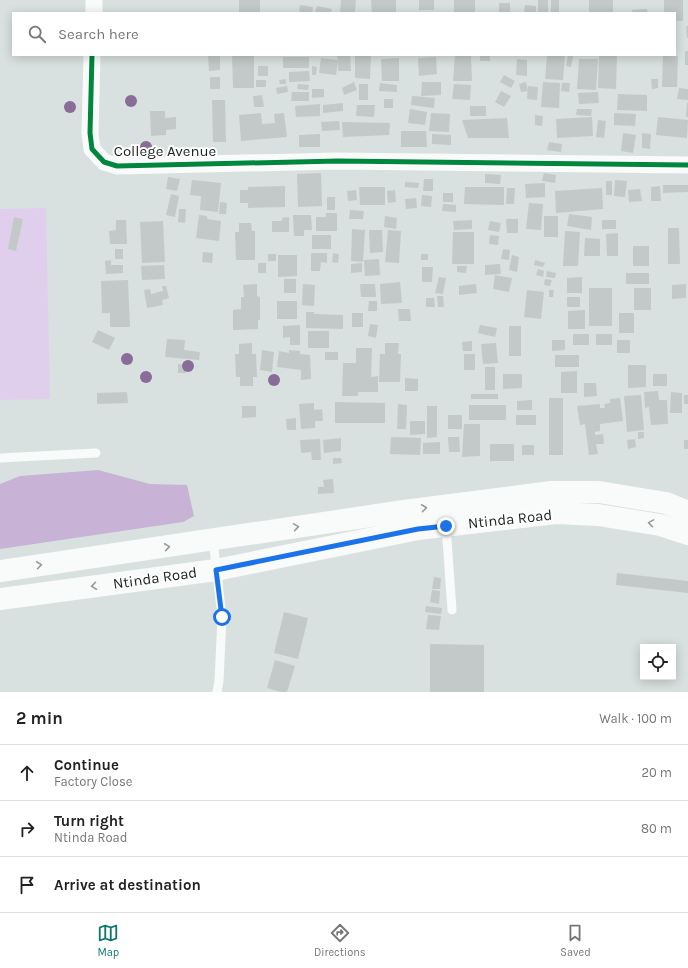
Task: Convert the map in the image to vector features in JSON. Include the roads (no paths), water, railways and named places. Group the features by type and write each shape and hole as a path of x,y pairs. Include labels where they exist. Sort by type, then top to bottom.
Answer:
{"main road":[{"name":"Ntinda Road","path":"0,571 404,511 551,492 599,492 666,503 688,512"},
{"name":"Ntinda Road","path":"0,599 216,570 418,529 563,513 598,515 652,523 688,534"}],"street":[{"path":"94,0 94,12"},
{"name":"College Avenue","path":"92,56 90,133 92,149 104,162 117,166 338,161 688,164"}],"lane":[{"path":"0,458 96,453"},
{"path":"446,526 452,610"},
{"path":"213,540 222,617 219,681 217,692"}]}
